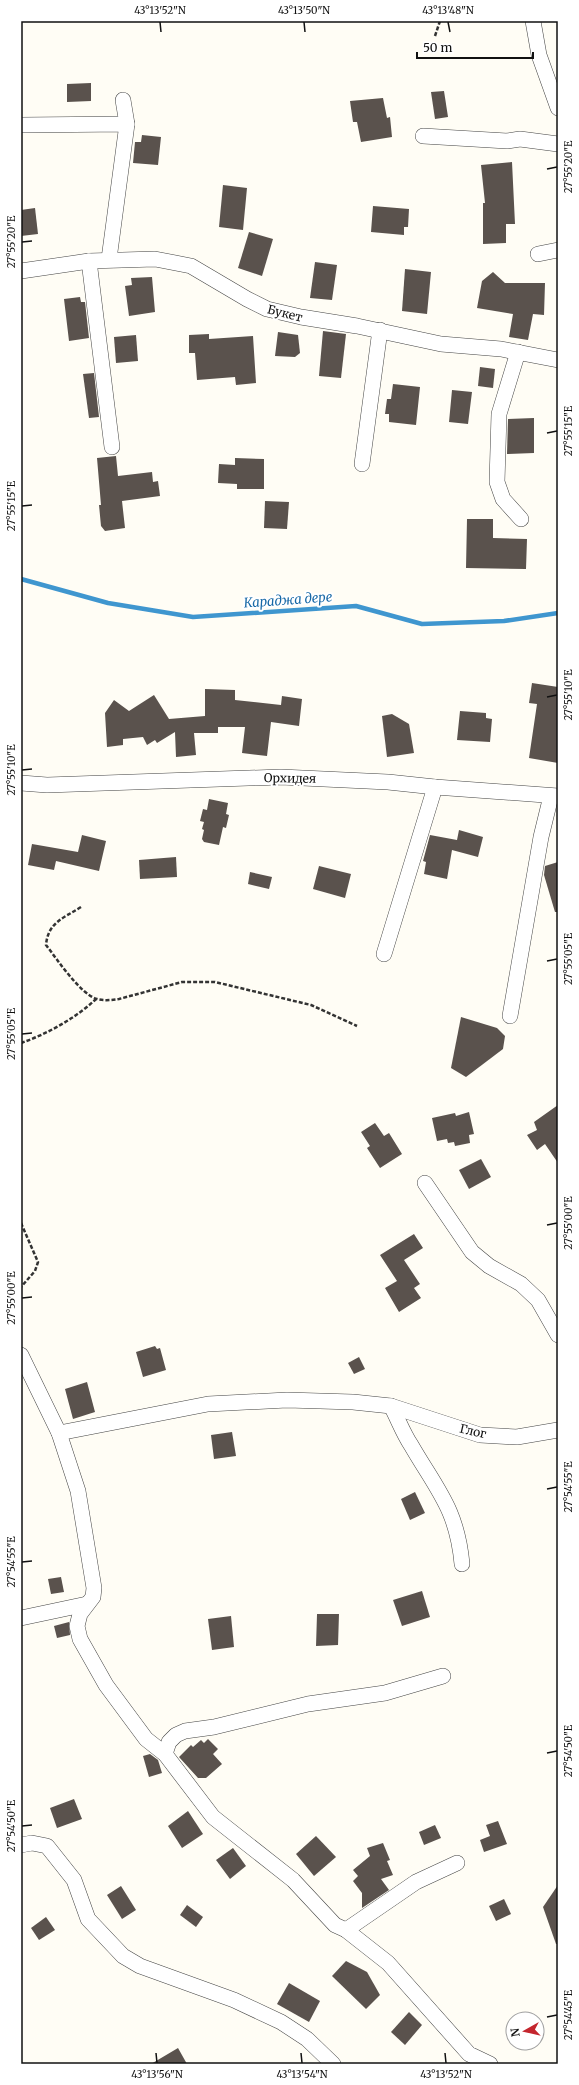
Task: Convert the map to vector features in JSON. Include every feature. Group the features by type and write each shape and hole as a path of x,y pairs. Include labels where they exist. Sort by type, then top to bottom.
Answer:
{"street":[{"path":"533,21 539,55 558,108"},
{"path":"109,260 127,124 123,100"},
{"path":"21,125 127,124"},
{"path":"423,136 507,141 520,138 558,144"},
{"path":"538,254 558,250"},
{"name":"Букет","path":"21,271 89,261 155,259 191,266 267,309 301,317 380,330 441,344 518,352 558,360"},
{"path":"89,261 112,447"},
{"path":"362,464 380,330"},
{"path":"518,352 499,414 497,482 503,499 521,519"},
{"name":"Орхидея","path":"21,783 46,785 281,777 388,782 554,796"},
{"path":"384,954 435,787"},
{"path":"510,1016 541,837 554,796"},
{"path":"425,1183 472,1252 489,1266 521,1284 538,1300 558,1335"},
{"path":"21,1355 59,1433 78,1491 94,1588 93,1597 80,1614 77,1626 80,1639 106,1685 146,1739 165,1754 213,1817 293,1880 335,1925 346,1930 388,1963 469,2054 490,2064"},
{"name":"Глог","path":"59,1433 208,1404 287,1400 353,1402 391,1406 480,1435 517,1437 558,1430"},
{"path":"391,1406 410,1444 438,1487 453,1518 460,1540 462,1564"},
{"path":"21,1618 87,1604"},
{"path":"165,1754 169,1742 176,1735 185,1730 214,1727 308,1704 385,1693 443,1676"},
{"path":"21,1845 32,1843 47,1846 74,1880 88,1919 122,1956 140,1966 234,2000 281,2022 307,2040 333,2064"},
{"path":"346,1930 416,1882 457,1864"}],"path":[{"path":"436,36 440,21"},
{"path":"81,907 54,923 47,934 46,945 82,988 96,999 119,999 182,982 215,982 311,1005 357,1026"},
{"path":"21,1044 59,1025 88,1007 96,999"},
{"path":"21,1223 38,1262 35,1271 21,1287"}],"building":[{"path":"91,83 91,101 67,102 67,84"},
{"path":"444,91 448,117 435,119 431,92"},
{"path":"383,98 387,118 390,117 392,137 361,142 357,122 353,122 350,101"},
{"path":"142,135 161,137 158,165 133,163 135,142 141,142"},
{"path":"512,162 515,224 506,224 506,243 483,244 483,203 485,203 481,165"},
{"path":"223,185 247,188 243,230 219,227"},
{"path":"373,206 409,209 408,227 404,227 404,235 371,232"},
{"path":"35,208 38,234 21,236 21,210"},
{"path":"249,232 273,239 262,276 238,268"},
{"path":"315,262 337,265 332,300 310,298"},
{"path":"405,269 431,272 427,314 402,311"},
{"path":"493,272 505,283 545,283 544,315 533,314 528,340 509,337 513,314 477,308 482,281"},
{"path":"152,277 155,312 129,316 125,286 132,285 131,278"},
{"path":"80,297 81,302 85,302 89,338 69,341 64,299"},
{"path":"323,331 346,334 341,378 319,376"},
{"path":"278,332 298,335 300,353 295,357 275,356"},
{"path":"209,334 209,339 253,336 256,383 236,385 235,377 197,380 195,353 189,353 189,335"},
{"path":"136,335 138,361 116,363 114,337"},
{"path":"480,367 495,369 493,388 478,386"},
{"path":"94,373 99,417 89,418 83,374"},
{"path":"393,384 420,387 416,425 389,422 389,414 385,414 387,399 391,399"},
{"path":"452,390 472,392 468,424 449,422"},
{"path":"534,418 534,453 507,454 508,419"},
{"path":"116,456 118,476 152,472 153,482 158,481 160,496 122,501 125,528 105,531 101,526 99,505 101,505 97,458"},
{"path":"235,458 264,459 264,489 237,489 237,484 218,483 219,464 235,465"},
{"path":"265,501 289,502 287,529 264,528"},
{"path":"467,519 493,519 493,538 527,539 526,569 466,568"},
{"path":"532,683 558,687 558,763 529,758 537,704 529,703"},
{"path":"205,689 235,690 235,700 281,705 282,696 302,699 299,726 271,722 267,756 242,753 245,727 218,727 218,733 194,733 196,755 176,757 175,732 157,743 155,740 147,745 143,737 123,739 123,745 107,747 105,713 114,700 129,711 154,695 169,719 205,716"},
{"path":"460,711 486,713 486,718 492,719 490,742 457,740"},
{"path":"392,714 409,724 414,753 387,757 382,716"},
{"path":"209,799 228,803 226,814 229,815 226,828 223,827 219,845 204,842 202,839 204,822 200,821 203,809 207,810"},
{"path":"459,830 483,837 478,857 452,850 447,879 424,874 426,862 423,861 430,835 457,840"},
{"path":"82,835 106,841 99,871 56,861 54,870 28,865 32,844 78,852"},
{"path":"176,857 177,877 140,879 139,860"},
{"path":"558,862 558,912 555,912 544,875 545,866"},
{"path":"319,866 351,874 345,898 313,889"},
{"path":"250,872 272,877 269,889 248,884"},
{"path":"461,1017 497,1028 505,1036 503,1049 466,1077 451,1068"},
{"path":"558,1105 558,1163 545,1144 537,1150 527,1135 537,1130 534,1122"},
{"path":"469,1112 474,1134 469,1135 470,1143 455,1146 454,1142 448,1143 447,1139 437,1141 432,1118 455,1113 456,1116"},
{"path":"375,1123 384,1136 389,1133 402,1154 380,1168 367,1148 370,1146 361,1132"},
{"path":"481,1159 491,1177 469,1189 459,1170"},
{"path":"414,1234 423,1248 404,1260 420,1284 414,1288 421,1298 399,1312 385,1288 397,1281 380,1255"},
{"path":"155,1346 157,1349 160,1348 166,1370 143,1377 136,1352"},
{"path":"359,1357 365,1369 354,1374 348,1363"},
{"path":"87,1382 95,1412 73,1419 65,1389"},
{"path":"232,1432 236,1456 214,1459 211,1435"},
{"path":"415,1492 425,1513 410,1520 401,1499"},
{"path":"61,1577 64,1592 51,1594 48,1579"},
{"path":"422,1591 430,1617 402,1626 393,1600"},
{"path":"317,1614 339,1614 338,1645 316,1646"},
{"path":"231,1616 234,1647 212,1650 208,1619"},
{"path":"69,1622 70,1635 57,1638 54,1626"},
{"path":"208,1739 218,1749 213,1754 222,1764 206,1778 198,1778 179,1757 191,1745 193,1747 201,1740 204,1743"},
{"path":"150,1754 158,1760 162,1773 149,1777 143,1756"},
{"path":"74,1799 82,1819 57,1828 50,1808"},
{"path":"188,1811 203,1834 182,1848 168,1826"},
{"path":"498,1821 507,1844 484,1852 480,1840 490,1836 486,1825"},
{"path":"435,1825 441,1838 424,1845 419,1832"},
{"path":"316,1836 336,1857 314,1876 296,1854"},
{"path":"383,1843 390,1860 387,1861 393,1875 381,1879 389,1890 362,1908 362,1893 353,1881 358,1876 353,1870 370,1856 367,1848"},
{"path":"233,1848 246,1866 230,1879 216,1860"},
{"path":"558,1885 558,1944 556,1944 543,1907"},
{"path":"121,1886 136,1910 122,1919 107,1895"},
{"path":"504,1899 511,1914 496,1921 489,1906"},
{"path":"187,1905 203,1917 196,1927 180,1915"},
{"path":"46,1917 55,1930 39,1940 31,1928"},
{"path":"346,1961 367,1972 380,1995 366,2009 332,1976"},
{"path":"289,1983 320,2001 309,2022 277,2004"},
{"path":"409,2012 422,2025 405,2045 391,2032"},
{"path":"178,2048 187,2064 151,2064"}],"waterway":[{"name":"Караджа дере","path":"21,579 108,603 193,617 356,606 422,624 504,621 558,613"}]}
